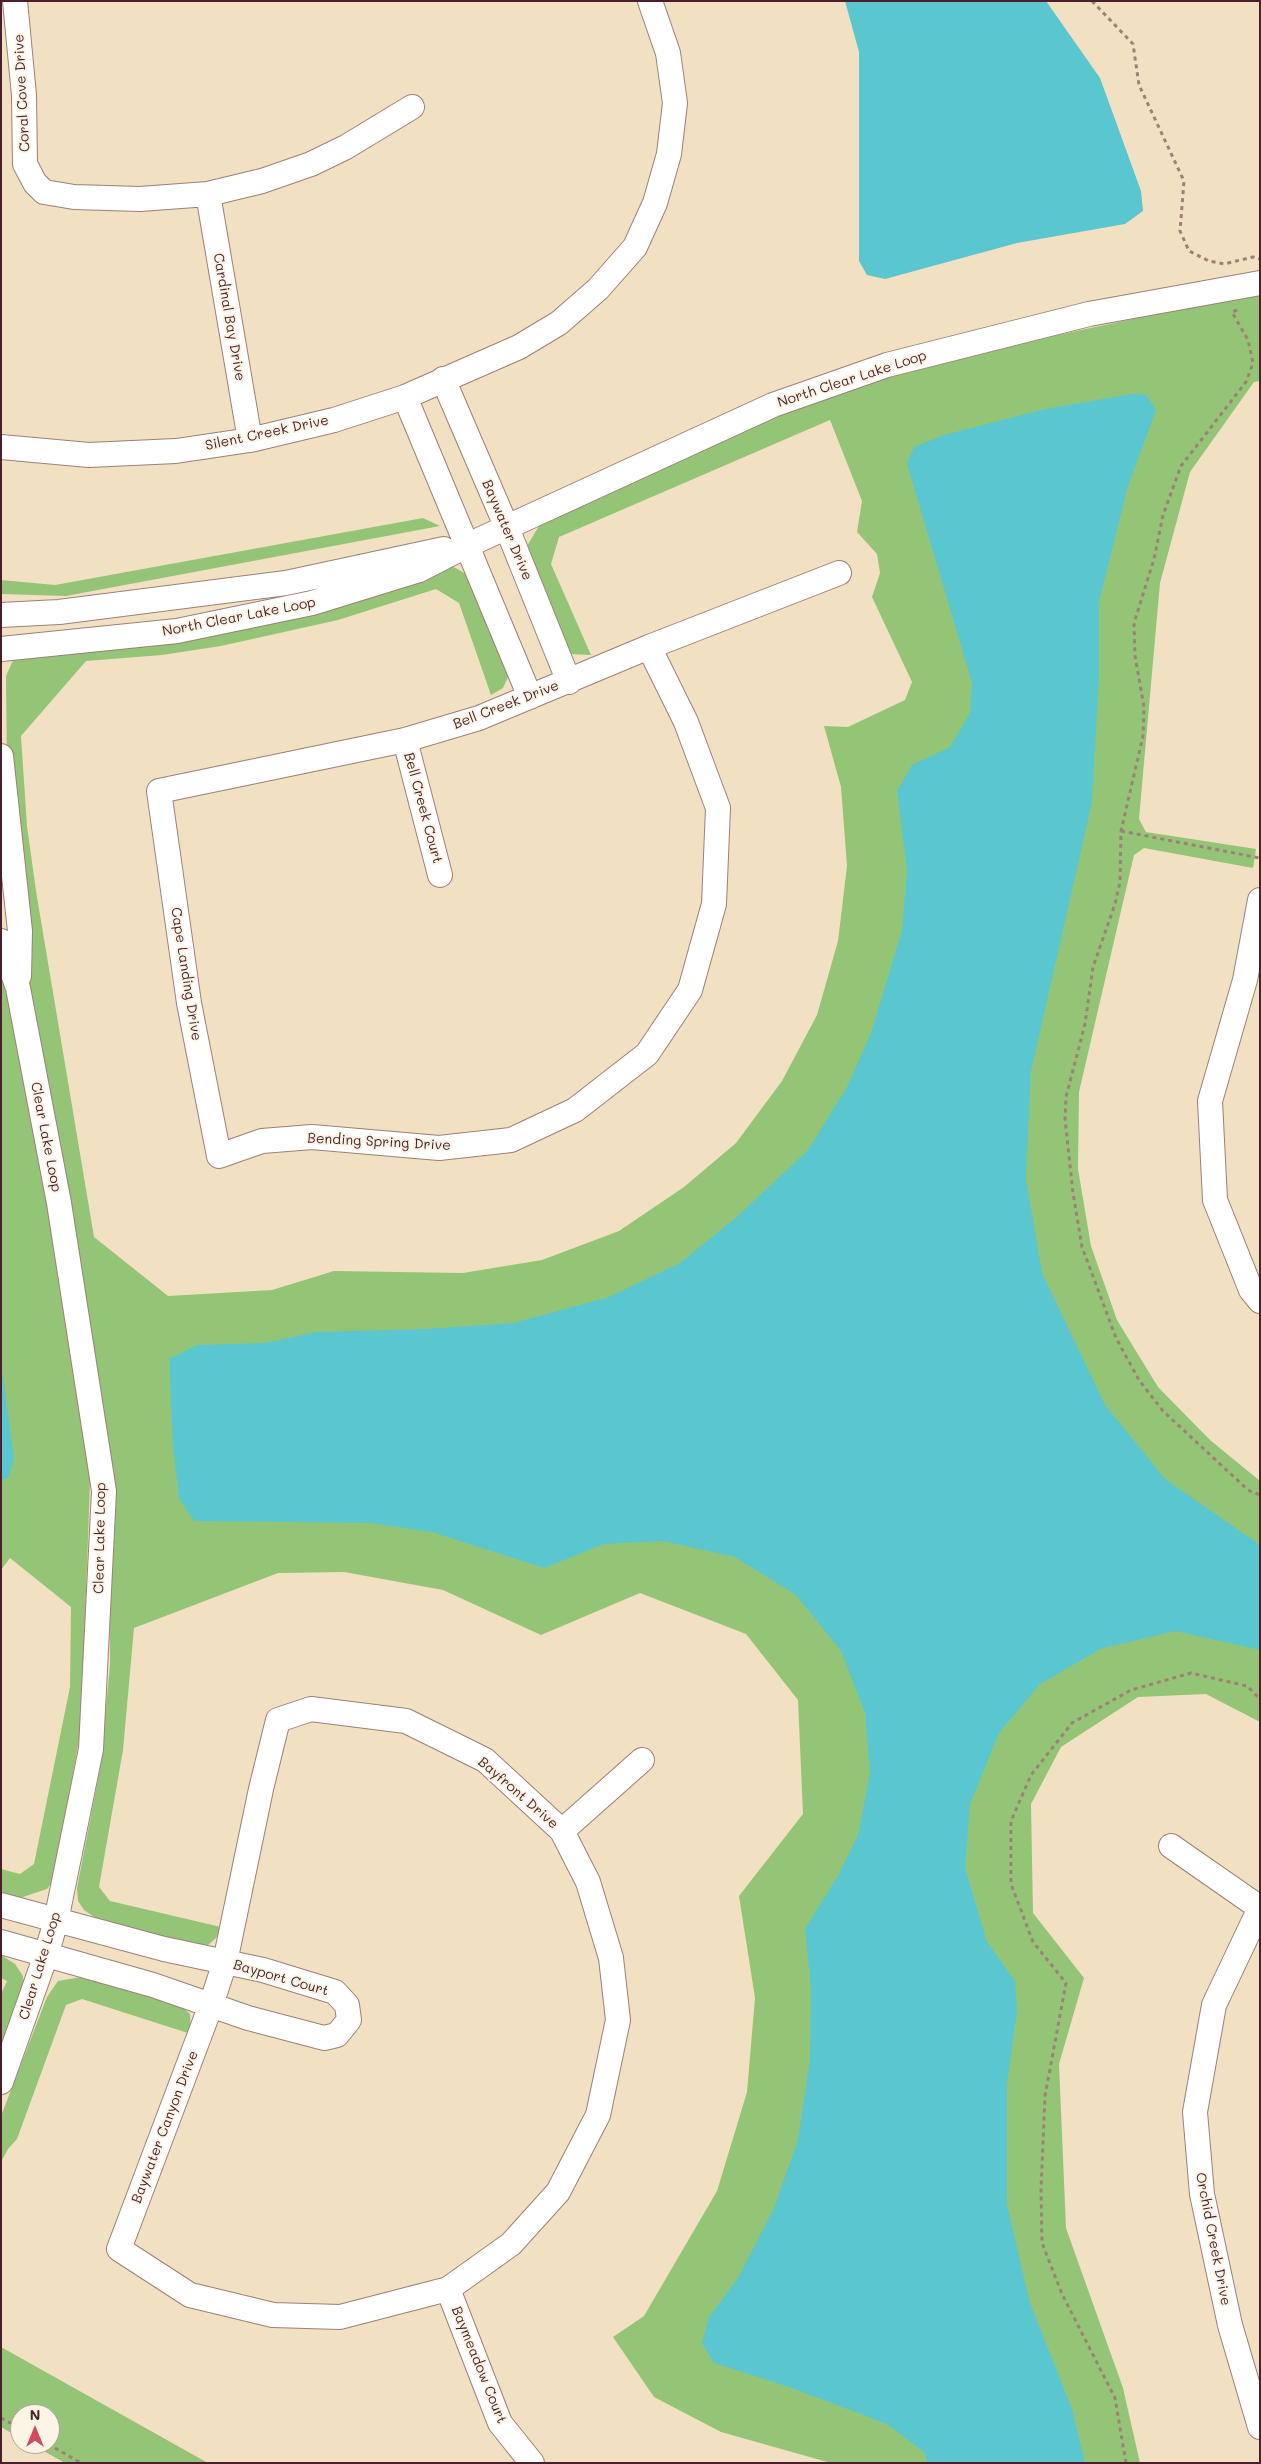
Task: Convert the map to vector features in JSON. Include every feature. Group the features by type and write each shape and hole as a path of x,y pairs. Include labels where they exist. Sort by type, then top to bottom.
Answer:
{"street":[{"name":"Coral Cove Drive","path":"16,1 24,95 25,164 35,183 44,192 74,197 140,199 208,194"},
{"name":"Silent Creek Drive","path":"1,447 89,455 176,451 250,440 334,420 406,397 519,347 560,323 598,288 634,247 655,203 669,154 674,103 668,53 650,1"},
{"path":"208,194 262,181 311,164 346,147 412,107"},
{"name":"Cardinal Bay Drive","path":"208,194 250,440"},
{"name":"North Clear Lake Loop","path":"1,649 177,631 312,603 419,570 658,456 772,405 887,365 1089,314 1260,283"},
{"name":"Baywater Drive","path":"443,380 507,528 568,682"},
{"path":"406,397 530,697"},
{"name":"North Clear Lake Loop","path":"1,615 59,612 277,584 392,558 468,545"},
{"name":"Bell Creek Drive","path":"159,791 405,740 479,718 568,682 649,646 839,573"},
{"name":"Bending Spring Drive","path":"219,1156 262,1141 312,1137 439,1148 511,1140 576,1110 647,1054 690,990 714,904 718,808 686,722 649,646"},
{"name":"Bell Creek Court","path":"405,740 440,875"},
{"name":"Clear Lake Loop","path":"1,756 20,931 18,988"},
{"name":"Cape Landing Drive","path":"159,791 189,1003 219,1156"},
{"path":"1260,900 1244,980 1210,1101 1215,1200 1251,1290 1260,1301"},
{"name":"Clear Lake Loop","path":"1,941 18,988 59,1204 104,1491 91,1749 56,1921 46,1955 1,2082"},
{"name":"Bayfront Drive","path":"211,2005 225,1962 260,1789 278,1720 311,1709 406,1721 485,1760 562,1832 588,1882 611,1958 618,2020 598,2115 558,2192 511,2244 448,2289"},
{"path":"562,1832 642,1760"},
{"path":"1170,1846 1260,1908"},
{"name":"Bayport Court","path":"1,1905 138,1942 263,1970 335,1992 348,2005 349,2020 337,2035 324,2038 248,2018 127,1977 1,1942"},
{"name":"Orchid Creek Drive","path":"1260,1908 1214,2005 1195,2112 1202,2194 1230,2325 1260,2427"},
{"path":"127,1977 138,1942"},
{"name":"Baywater Canyon Drive","path":"211,2005 119,2250 190,2295 273,2314 340,2317 448,2289"},
{"name":"Baymeadow Court","path":"448,2289 500,2423 532,2463"}],"path":[{"path":"1092,1 1133,44 1139,85 1184,181 1180,231 1189,251 1209,261 1224,264 1252,257 1260,259"},
{"path":"1241,308 1232,312 1248,340 1253,363 1246,382 1181,466 1162,515 1154,559 1134,623 1135,656 1144,706 1143,736 1121,831 1118,889 1093,967 1085,1024 1066,1097 1065,1119 1073,1193 1082,1247 1116,1338 1139,1380 1163,1411 1248,1490 1260,1495"},
{"path":"1121,831 1260,858"},
{"path":"1126,2463 1115,2398 1062,2294 1042,2244 1040,2189 1045,2096 1066,1983 1033,1942 1011,1884 1011,1821 1031,1775 1072,1723 1131,1690 1191,1673 1247,1686 1260,1699"},
{"path":"60,2451 81,2463"}],"green space":[{"path":"1246,295 1260,296 1260,381 1254,382 1190,472 1160,583 1139,819 1146,832 1256,849 1253,868 1144,848 1134,855 1079,1092 1078,1169 1091,1246 1117,1320 1158,1387 1210,1440 1260,1481 1260,1722 1206,1694 1138,1697 1061,1747 1031,1804 1033,1913 1084,1978 1059,2064 1066,2228 1123,2388 1140,2463 831,2463 721,2432 654,2397 613,2337 644,2316 717,2191 747,2092 755,1998 739,1896 803,1814 798,1700 746,1634 640,1593 541,1635 443,1590 344,1572 278,1573 134,1628 123,1750 99,1887 110,1901 221,1927 216,1938 208,1945 195,1946 97,1919 84,1910 78,1901 77,1888 100,1769 110,1665 110,1549 31,995 7,772 6,676 15,656 430,570 454,567 466,574 508,667 508,677 503,688 491,695 459,603 436,589 338,620 221,646 162,655 86,661 21,736 27,826 36,891 94,1237 168,1296 272,1290 334,1271 463,1273 542,1260 619,1231 684,1187 736,1143 782,1081 817,1015 838,941 847,866 841,787 824,726 848,727 905,700 912,682 872,597 880,573 877,554 857,532 862,501 830,420 559,537 551,564 591,655 569,654 524,551 542,521 769,415 935,361"},
{"path":"423,518 440,526 66,596 1,594 1,580 55,585"},
{"path":"1,962 54,1228 90,1483 81,1729 54,1879 47,1889 20,1898 1,1893 1,1869 20,1874 34,1864 70,1687 71,1607 10,1558 1,1570"},
{"path":"1,1955 15,1964 23,1976 24,1992 1,2049 1,1994 7,1981 1,1978"},
{"path":"81,1977 179,2005 190,2014 191,2034 82,1999 66,2005 17,2139 8,2149 1,2162 1,2116 47,1997 58,1981"},
{"path":"1,2347 208,2463 65,2463 49,2454 60,2454 60,2404 10,2404 10,2432 1,2427"}],"water":[{"path":"845,1 1046,1 1100,78 1141,191 1143,211 1125,224 1017,243 885,279 867,275 859,261 859,52"},
{"path":"1132,394 1146,395 1156,410 1128,486 1099,602 1099,677 1092,802 1031,1071 1026,1179 1042,1273 1105,1405 1165,1479 1260,1545 1260,1650 1175,1631 1100,1649 1039,1685 999,1733 970,1804 965,1868 987,1942 1015,1981 1017,2012 1007,2083 1007,2205 1030,2303 1072,2409 1085,2463 927,2463 925,2453 887,2424 789,2387 714,2363 702,2343 709,2317 738,2278 774,2208 798,2140 810,2059 811,1988 805,1929 839,1874 858,1835 870,1773 865,1713 841,1651 796,1595 735,1557 663,1541 604,1544 544,1568 432,1532 369,1523 194,1521 179,1498 173,1447 169,1359 197,1345 265,1343 317,1332 425,1329 514,1323 609,1297 680,1263 738,1216 808,1150 847,1087 871,1033 902,930 907,870 897,791 912,765 950,747 970,713 972,683 907,464 914,447 944,435 1045,409"},
{"path":"1,1362 14,1459 8,1478 1,1480"}]}
